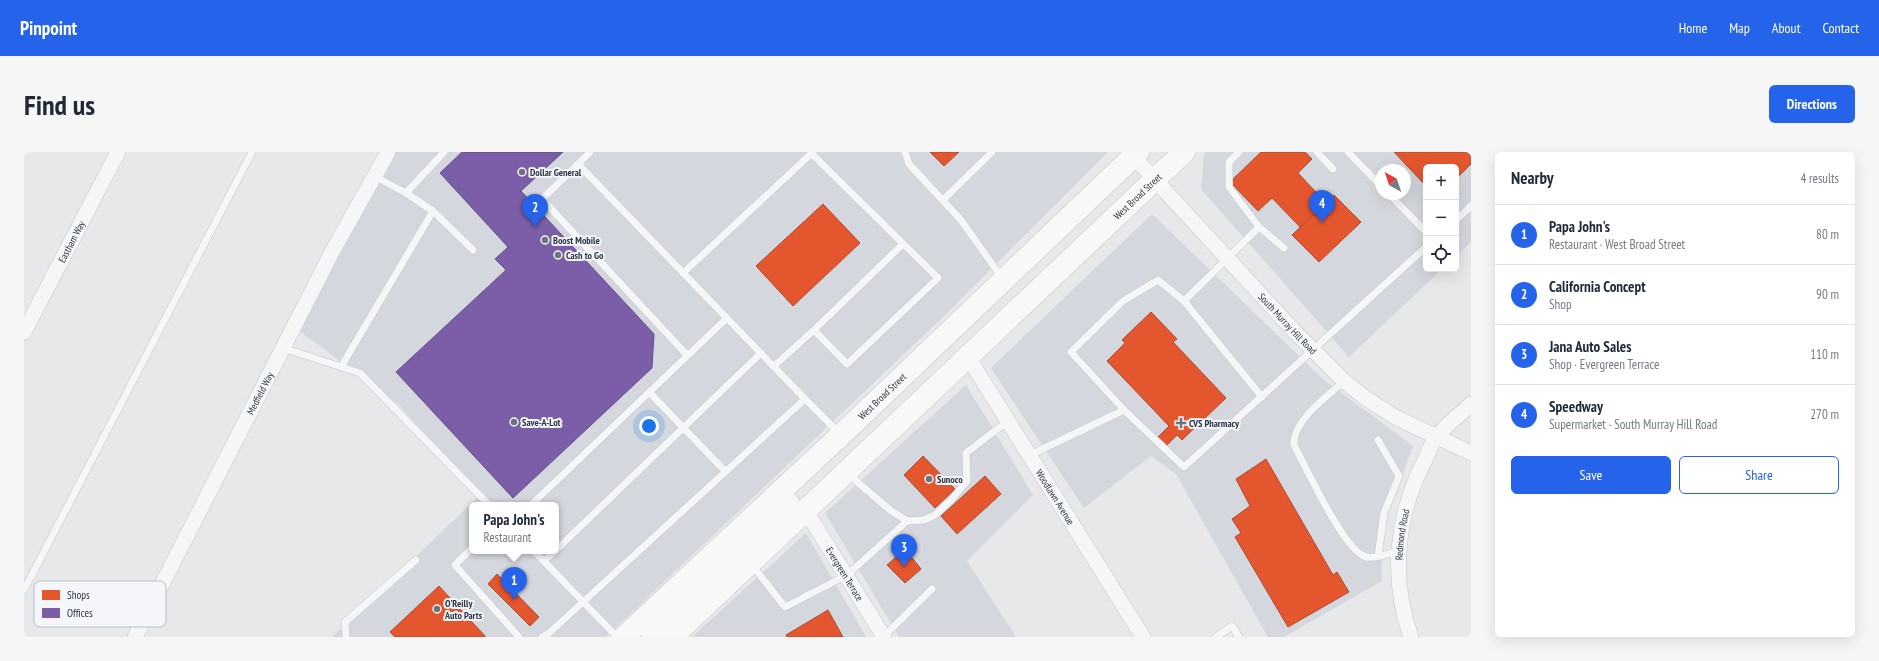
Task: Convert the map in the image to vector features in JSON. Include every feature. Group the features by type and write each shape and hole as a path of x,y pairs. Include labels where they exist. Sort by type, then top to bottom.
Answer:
{"main road":[{"name":"West Broad Street","path":"672,637 1184,152"},
{"name":"West Broad Street","path":"624,637 841,435 1135,154"},
{"path":"653,637 666,621 794,498 806,467"}],"street":[{"name":"Eastham Way","path":"24,332 118,152"},
{"name":"Medfield Way","path":"164,581 332,252 388,152"},
{"name":"South Murray Hill Road","path":"1135,154 1154,181 1344,381 1381,409 1436,438 1471,453"},
{"name":"Woodlawn Avenue","path":"968,357 1143,637"},
{"name":"Redmond Road","path":"1410,637 1405,622 1398,572 1408,495 1436,438 1471,404"},
{"name":"Evergreen Terrace","path":"806,511 883,637"},
{"name":"Medfield Way","path":"135,637 140,627"}],"lane":[{"path":"24,590 252,152"},
{"path":"406,193 444,152"},
{"path":"590,152 542,199 687,355"},
{"path":"905,152 909,164 961,220 1004,280"},
{"path":"943,200 992,152"},
{"path":"1239,152 1229,162 1229,187 1259,227 1284,248"},
{"path":"1317,152 1333,169"},
{"path":"1348,152 1375,180"},
{"path":"683,273 812,153 938,278 847,364 814,330"},
{"path":"578,164 841,435"},
{"path":"374,176 406,193 433,211 472,250"},
{"path":"1395,200 1423,229"},
{"path":"1459,217 1471,206"},
{"path":"341,367 433,211"},
{"path":"1184,301 1259,227"},
{"path":"774,366 814,330 903,244"},
{"path":"1262,397 1184,301 1158,280 1123,301 1071,352 1124,410 1184,467 1262,397 1423,250"},
{"path":"534,502 727,318"},
{"path":"283,348 360,373 486,502"},
{"path":"559,546 761,353"},
{"path":"1344,381 1299,424 1293,436 1294,445 1342,535 1355,550 1366,557 1400,551"},
{"path":"649,392 725,471"},
{"path":"542,637 548,634 584,602 805,399"},
{"path":"1030,455 1124,410"},
{"path":"846,473 890,510 907,521 924,520 935,515 951,500 967,481 966,453 1008,420"},
{"path":"1378,440 1399,476 1384,513 1378,556"},
{"path":"751,563 785,607 846,575 907,521"},
{"path":"469,551 455,565 519,637"},
{"path":"537,554 617,637"},
{"path":"544,561 551,554"},
{"path":"346,637 345,622 416,560"},
{"path":"883,637 932,589"},
{"path":"1216,637 1232,626 1240,637"}],"shaded area":[{"path":"388,152 1108,152 941,319 606,637 332,637 469,506 469,554 559,554 559,502 473,502 481,494 399,405 294,327"},
{"path":"1207,152 1471,152 1471,242 1459,253 1459,164 1423,164 1423,272 1439,272 1349,357 1201,189 1204,155"},
{"path":"1152,214 1324,380 1413,446 1381,534 1382,581 1284,637 1268,637 1176,474 1151,456 1084,508 991,368"},
{"path":"966,385 1033,495 967,561 1016,637 899,637 825,513"},
{"path":"806,533 866,637 692,637"}],"building: Shops":[{"path":"930,152 959,152 944,166"},
{"path":"1261,152 1305,152 1312,159 1298,173 1329,206 1303,230 1272,198 1258,211 1230,182"},
{"path":"1394,152 1471,152 1471,164 1459,176 1459,164 1423,164 1423,183 1411,170 1411,164 1405,164"},
{"path":"1334,195 1361,222 1319,262 1292,235"},
{"path":"823,204 860,243 793,306 756,266"},
{"name":"CVS Pharmacy","path":"1151,312 1177,339 1173,342 1226,398 1182,440 1177,435 1165,447 1157,438 1169,426 1107,361 1125,343 1122,340"},
{"path":"923,456 955,489 935,508 904,475"},
{"path":"1266,459 1333,575 1337,572 1349,592 1288,627 1235,537 1241,533 1232,519 1250,506 1236,479"},
{"path":"985,476 1001,494 957,534 941,516"},
{"path":"905,549 921,569 905,583 887,565"},
{"path":"497,574 539,617 530,626 488,584"},
{"name":"O'Reilly Auto Parts","path":"439,586 485,637 395,637 390,632"},
{"path":"828,610 843,637 787,637 786,635"}],"building: Offices":[{"path":"462,152 563,152 521,191 654,334 652,368 513,498 396,372 506,270 495,259 508,247 440,173"}],"place":[{"name":"Dollar General","path":"522,172"},
{"name":"Speedway","path":"1322,223"},
{"name":"California Concept","path":"535,227"},
{"name":"Boost Mobile","path":"545,240"},
{"name":"Cash to Go","path":"558,255"},
{"name":"Save-A-Lot","path":"514,422"},
{"name":"CVS Pharmacy","path":"1181,423"},
{"name":"Sunoco","path":"929,479"},
{"name":"Jana Auto Sales","path":"904,567"},
{"name":"Papa John's","path":"514,600"},
{"name":"O'Reilly Auto Parts","path":"437,609"}]}
